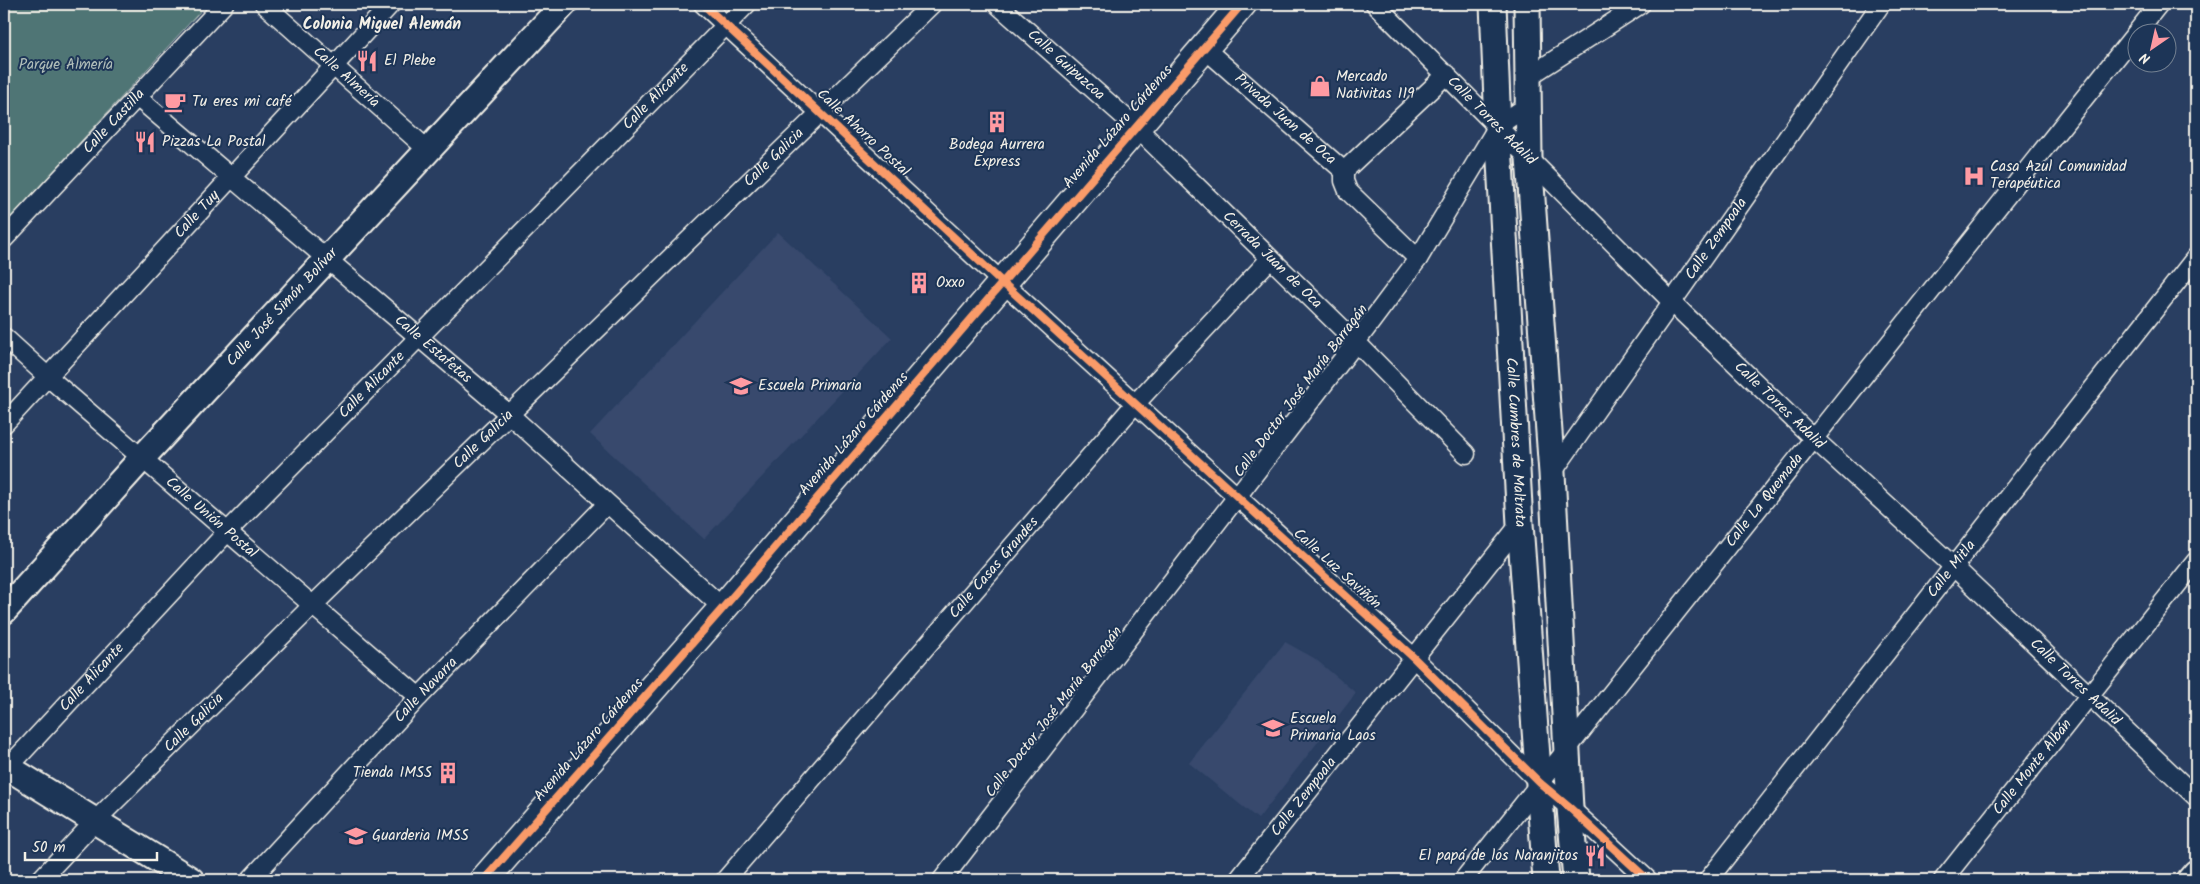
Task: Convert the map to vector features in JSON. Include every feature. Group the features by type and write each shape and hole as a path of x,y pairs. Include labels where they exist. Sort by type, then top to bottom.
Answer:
{"main road":[{"name":"Calle José Simón Bolívar","path":"4,611 142,458 564,4"},
{"name":"Avenida Lázaro Cárdenas","path":"484,880 723,608 1242,4"},
{"name":"Calle Cumbres de Maltrata","path":"1493,4 1520,524 1546,880"},
{"path":"1527,4 1529,158 1552,473 1570,808 1576,880"},
{"path":"5,768 96,820 191,880"},
{"path":"2190,880 2196,872"}],"street":[{"name":"Calle Castilla","path":"4,239 224,4"},
{"name":"Calle Almería","path":"264,4 428,150"},
{"name":"Calle Tuy","path":"4,424 391,4"},
{"name":"Calle Ahorro Postal","path":"703,4 1003,282"},
{"name":"Calle Alicante","path":"5,768 228,531 747,4"},
{"name":"Calle Galicia","path":"40,880 96,820 312,606 932,4"},
{"name":"Calle Guipuzcoa","path":"997,4 1137,128"},
{"name":"Calle Torres Adalid","path":"1375,4 1447,74 1672,302 1813,438 1953,566 2196,797"},
{"path":"1528,77 1641,4"},
{"name":"Calle Zempoala","path":"1552,473 1881,4"},
{"name":"Calle La Quemada","path":"1464,880 2159,4"},
{"name":"Privada Juan de Oca","path":"1204,48 1344,172 1344,181 1348,191 1418,259"},
{"path":"1344,172 1447,74"},
{"name":"Calle Estafetas","path":"137,97 510,415 723,608"},
{"name":"Calle Doctor José María Barragán","path":"942,880 1418,259 1498,126 1528,106"},
{"name":"Cerrada Juan de Oca","path":"1137,128 1356,342 1466,454"},
{"name":"Calle Mitla","path":"1708,880 2196,257"},
{"name":"Calle Casas Grandes","path":"725,880 1135,404 1270,259"},
{"name":"Calle Luz Saviñón","path":"1003,282 1413,657 1540,783 1648,880"},
{"name":"Calle Unión Postal","path":"4,337 419,697"},
{"name":"Calle Navarra","path":"250,880 419,697 607,504"},
{"name":"Calle Zempoala","path":"1238,880 1520,524"},
{"name":"Calle Monte Albán","path":"1943,880 2196,561"}],"shaded area":[{"name":"Escuela Primaria","path":"778,232 892,338 704,539 590,434"},
{"name":"Escuela Primaria Laos","path":"1285,642 1314,658 1356,693 1258,819 1189,763"}],"green space":[{"name":"Parque Almería","path":"4,4 207,4 4,225"}],"cycle path":[{"path":"703,4 1003,283 1413,657 1540,783 1648,880"},
{"path":"484,880 723,608 1242,4"}],"place":[{"name":"El Plebe","path":"367,61"},
{"name":"Mercado Nativitas 119","path":"1320,86"},
{"name":"Tu eres mi café","path":"175,102"},
{"name":"Bodega Aurrera Express","path":"997,122"},
{"name":"Pizzas La Postal","path":"145,142"},
{"name":"Casa Azul Comunidad Terapéutica","path":"1974,176"},
{"name":"Oxxo","path":"919,283"},
{"name":"Escuela Primaria","path":"741,386"},
{"name":"Escuela Primaria Laos","path":"1273,728"},
{"name":"Tienda IMSS","path":"448,773"},
{"name":"Guarderia IMSS","path":"356,836"},
{"name":"El papá de los Naranjitos","path":"1595,856"}],"district":[{"name":"Colonia Miguel Alemán","path":"382,24"}]}
